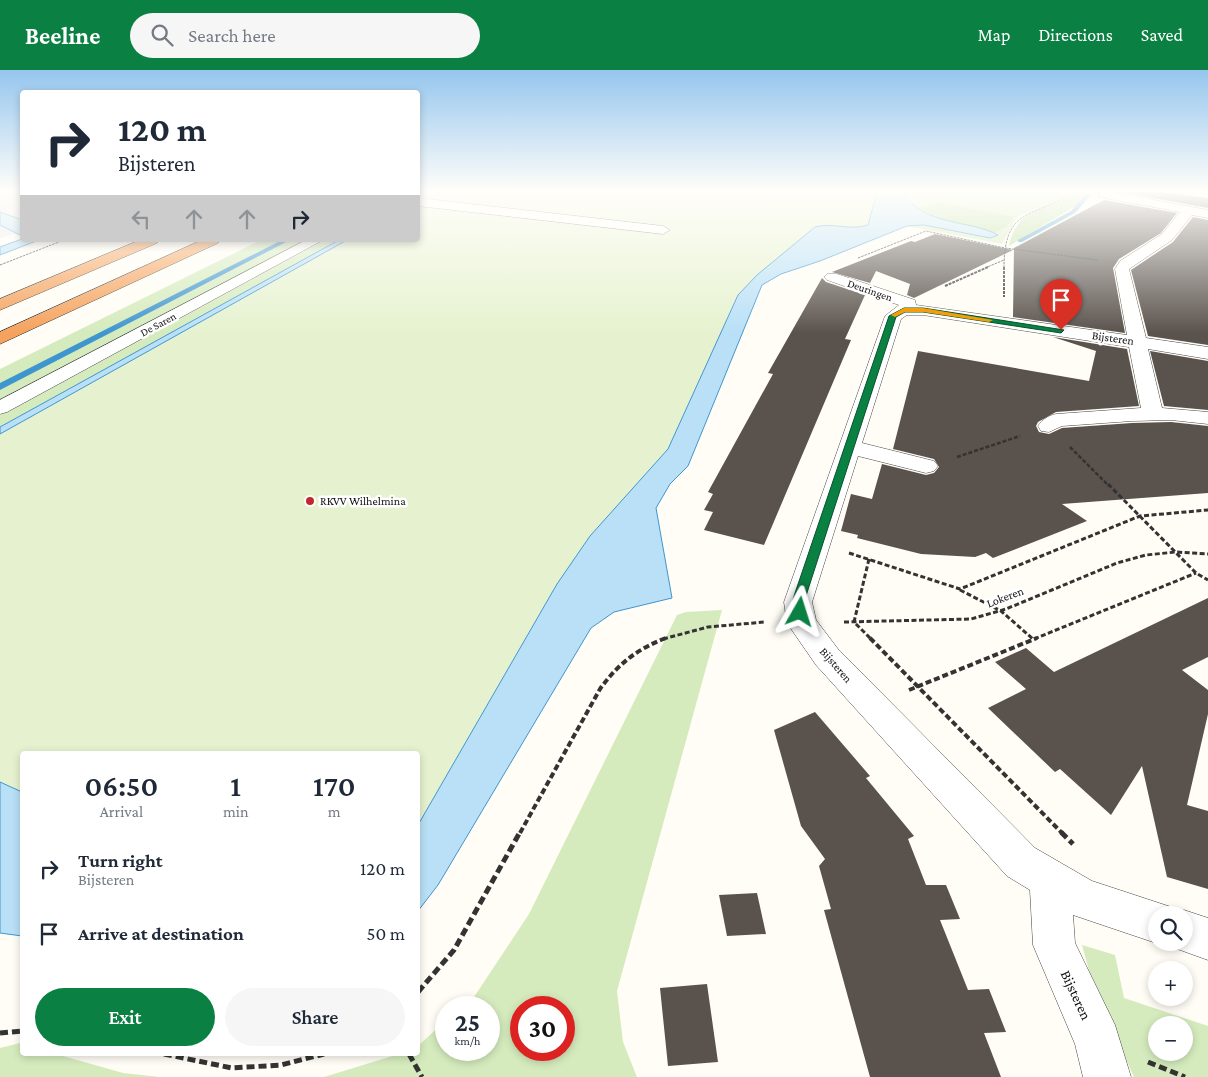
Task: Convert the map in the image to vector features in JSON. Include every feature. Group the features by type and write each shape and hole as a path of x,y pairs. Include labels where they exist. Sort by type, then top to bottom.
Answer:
{"highway":[{"path":"0,301 127,242"},
{"path":"0,305 147,242"},
{"path":"0,339 209,242"}],"street":[{"path":"1153,415 1122,269 1125,264 1164,239"},
{"name":"De Saren","path":"0,408 312,242"},
{"name":"Deuringen","path":"832,277 906,307"},
{"name":"Bijsteren","path":"1148,920 1082,899 1050,882 1021,862 827,657 802,623 798,602 893,316 906,307 1208,353"},
{"path":"1049,426 1056,420 1153,415 1186,414 1208,418"},
{"path":"849,447 926,466"},
{"name":"Bijsteren","path":"1050,882 1054,946 1098,1042 1107,1077"},
{"path":"1193,934 1208,939"}],"path":[{"name":"Deuringen","path":"832,277 837,267 908,239"},
{"name":"Deuringen","path":"961,239 1005,248 1125,264"},
{"path":"1003,322 1004,260 1008,239"},
{"path":"0,265 59,242"},
{"path":"906,307 1004,260"},
{"path":"926,466 959,457 1049,426 1176,551 1196,574 1208,580"},
{"path":"960,589 1140,516 1208,510"},
{"path":"817,542 960,589 1001,611 1033,639"},
{"name":"Lokeren","path":"420,990 454,950 600,689 619,664 650,644 688,631 736,622 802,623 974,618 1001,611 1114,563 1150,553 1176,551 1208,554"},
{"path":"869,559 854,622 1078,848"},
{"path":"875,707 918,685 1196,574"},
{"path":"0,1033 20,1031"},
{"path":"174,1056 232,1068 281,1065 316,1056"},
{"path":"410,1056 422,1077"}],"green space":[{"name":"RKVV Wilhelmina","path":"420,239 803,239 775,259 738,295 668,449 590,536 557,584 420,822 420,751 20,751 20,791 0,782 0,434 343,242 420,242"},
{"path":"976,239 1005,239 1002,244"},
{"path":"1011,239 1021,239 1009,246"},
{"path":"257,242 304,242 0,401 0,369"},
{"path":"321,242 335,242 0,427 0,415"},
{"path":"722,610 617,991 623,1042 637,1077 324,1077 392,1056 420,1056 420,1044 435,1030 435,1061 500,1061 500,996 475,996 529,914 677,615 686,612"},
{"path":"1082,945 1115,955 1124,998 1178,1016 1148,1016 1148,1061 1193,1061 1193,1021 1208,1026 1208,1077 1134,1077 1094,989"},
{"path":"20,1043 20,1056 63,1056 123,1073 160,1077 0,1077 0,1048"}],"water":[{"path":"801,239 875,239 781,274 762,285 688,466 670,484 656,508 672,598 614,612 591,628 438,885 420,908 420,822 557,584 590,536 668,449 738,295 757,275"},
{"path":"20,240 20,242 34,242 0,255 0,247"},
{"path":"335,242 343,242 0,434 0,427"},
{"path":"0,782 20,791 20,936 0,933"}],"building":[{"path":"923,239 959,239 1013,250 914,298 907,295 910,284 876,271 870,283 832,272 911,241 915,242"},
{"path":"1031,239 1151,239 1119,259 1113,268 1125,333 1013,317 1014,248"},
{"path":"1175,239 1208,239 1208,345 1148,336 1131,270"},
{"path":"822,278 826,282 865,295 845,339 851,340 764,545 704,530 713,512 704,510 713,494 708,492 773,374 768,373"},
{"path":"1053,337 1127,349 1139,406 1056,412 1038,422 1036,426 1039,432 1049,434 1062,428 1132,423 1171,422 1208,426 1208,493 1062,504 1087,521 993,558 986,553 975,557 921,554 857,538 858,535 841,531 851,494 872,499 882,464 926,475 934,473 939,467 934,459 893,449 918,351 1089,381 1096,351"},
{"path":"1150,351 1208,361 1208,410 1164,406"},
{"path":"1208,598 1208,657 1182,670 1208,690 1208,714 1187,805 1208,811 1208,889 1167,877 1142,766 1111,815 1060,769 1055,772 988,708 1026,689 995,662 1026,648 1054,672"},
{"path":"815,712 870,776 866,778 914,836 908,839 926,885 946,885 960,919 940,920 968,990 989,989 1006,1032 984,1033 1001,1077 870,1077 824,910 831,909 819,866 825,859 801,826 774,730"},
{"path":"757,893 766,934 727,936 719,895"},
{"path":"707,984 718,1062 668,1066 660,988"}],"waterway":[{"path":"1020,241 1024,239"},
{"path":"0,387 283,242"}],"slow traffic":[{"path":"895,315 904,310 923,310 989,320"}],"place":[{"name":"RKVV Wilhelmina","path":"310,501"}],"route":[{"path":"800,612 798,602 893,316 904,310 923,310 1061,330"}]}
